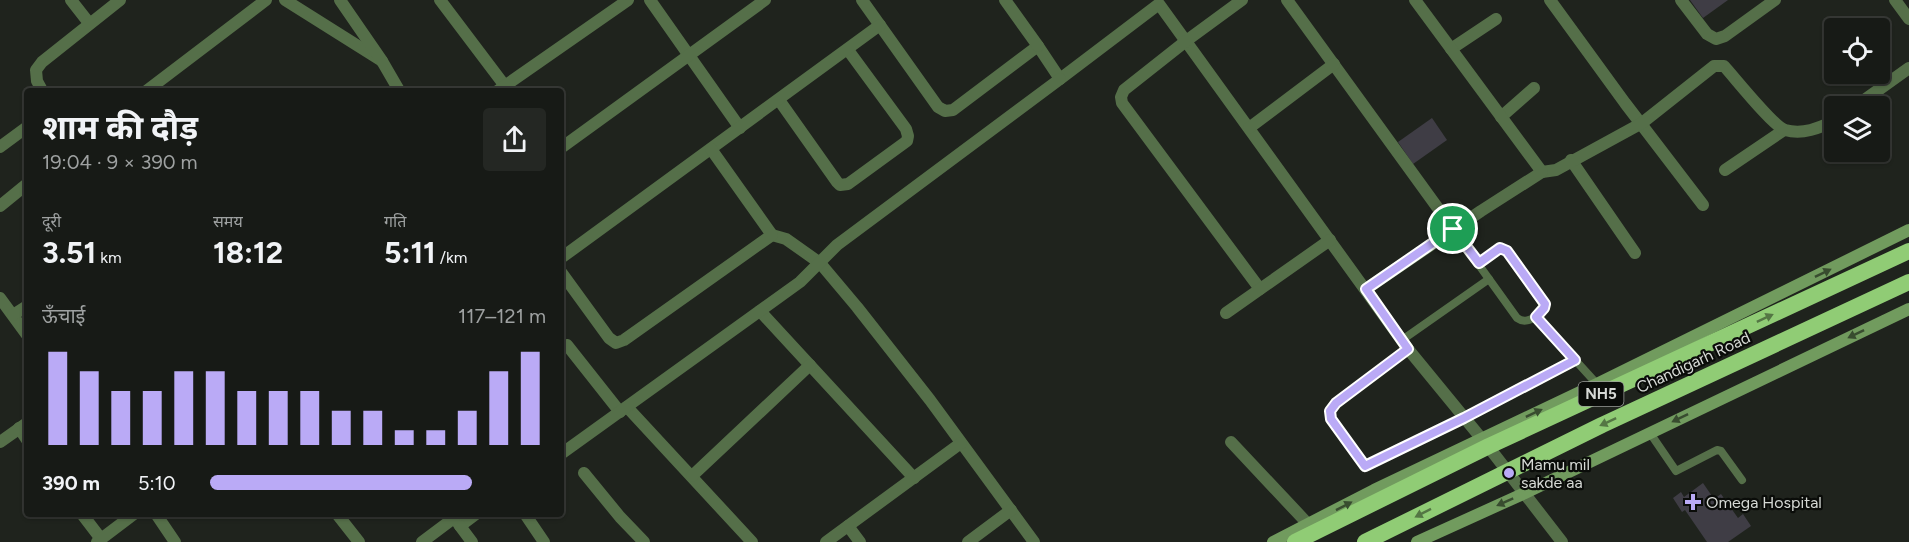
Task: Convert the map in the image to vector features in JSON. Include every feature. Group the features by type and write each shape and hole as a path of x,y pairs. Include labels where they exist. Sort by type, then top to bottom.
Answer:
{"highway":[{"name":"NH5","path":"1295,542 1489,446 1909,251"},
{"name":"Chandigarh Road","path":"1365,542 1602,425 1909,282"}],"main road":[{"path":"1273,542 1909,230"},
{"path":"1417,542 1525,493 1909,309"}],"street":[{"path":"71,0 89,23"},
{"path":"41,88 36,70 42,62 120,0"},
{"path":"150,88 266,0"},
{"path":"285,0 382,61"},
{"path":"339,0 382,61 398,88"},
{"path":"445,2 501,88 628,0"},
{"path":"650,0 740,128"},
{"path":"564,146 765,0"},
{"path":"862,0 938,107 945,111 953,110 1038,46"},
{"path":"1005,0 1060,79"},
{"path":"1242,0 1124,90 1121,97 1122,103 1260,289"},
{"path":"1287,0 1453,229"},
{"path":"1415,0 1542,172"},
{"path":"1550,0 1703,205"},
{"path":"1681,0 1707,34 1716,39 1725,36 1775,0"},
{"path":"1895,0 1909,19"},
{"path":"564,452 800,282 837,245 1060,79 1160,1 1186,41 1405,344 1562,542"},
{"path":"1451,49 1496,19"},
{"path":"564,256 880,26"},
{"path":"779,100 837,182 848,184 907,141 908,136 906,129 848,50"},
{"path":"1249,128 1334,64"},
{"path":"1366,289 1453,229 1542,172 1556,170 1642,123 1714,66 1724,66 1764,111 1784,129 1813,131 1824,126"},
{"path":"1870,96 1909,68"},
{"path":"1501,117 1534,88"},
{"path":"0,147 24,129"},
{"path":"1725,170 1784,129"},
{"path":"711,149 772,235 786,239 820,263 857,307 1035,542"},
{"path":"1571,160 1635,253"},
{"path":"0,206 24,186"},
{"path":"564,276 609,338 616,343 624,340 772,235"},
{"path":"1226,313 1330,240"},
{"path":"0,298 24,331"},
{"path":"13,315 24,308"},
{"path":"760,311 914,478"},
{"path":"564,345 624,410 692,476 752,542"},
{"path":"692,476 810,365"},
{"path":"0,442 23,426"},
{"path":"1231,442 1308,524"},
{"path":"826,542 961,443"},
{"path":"584,473 620,517 645,542"},
{"path":"968,542 1011,510"},
{"path":"84,517 99,540 130,517"},
{"path":"158,517 175,542"},
{"path":"340,517 359,542"},
{"path":"527,517 544,542"},
{"path":"423,542 455,520 472,542"},
{"path":"848,526 860,542"}],"lane":[{"path":"1453,229 1517,318 1527,321 1536,317 1544,308 1545,304 1504,248 1479,263"},
{"path":"1489,279 1405,344 1336,403 1330,411 1331,419 1365,466 1575,360"},
{"path":"1536,317 1597,384"},
{"path":"1650,433 1676,471 1717,450 1721,451 1742,480"}],"building":[{"path":"1690,0 1728,0 1703,18"},
{"path":"1432,118 1447,140 1413,164 1398,142"},
{"path":"1703,483 1714,499 1721,494 1738,518 1743,514 1751,526 1728,542 1707,542 1685,510 1682,512 1673,498 1681,492 1684,497"}],"place":[{"name":"Mamu mil sakde aa","path":"1509,473"},
{"name":"Omega Hospital","path":"1693,502"}],"route":[{"path":"1453,229 1479,263 1500,248 1507,251 1545,304 1536,317 1575,360 1365,466 1331,419 1330,411 1336,403 1408,349 1366,289 1453,229"}]}
